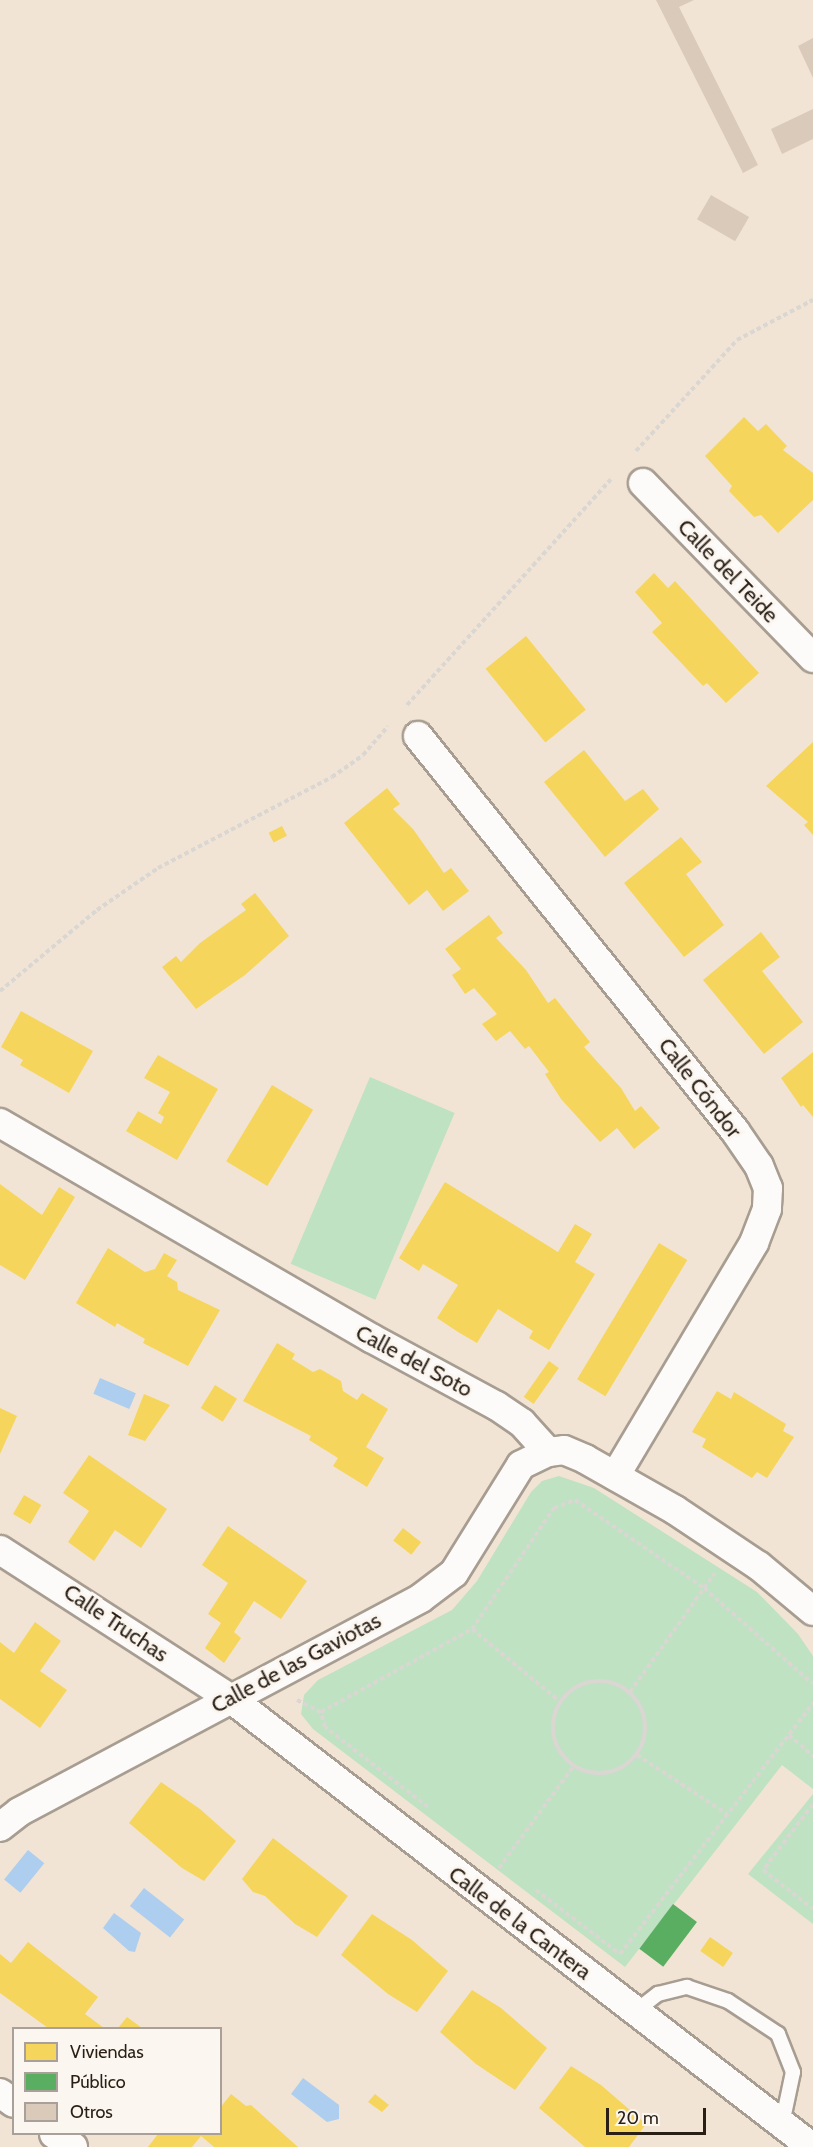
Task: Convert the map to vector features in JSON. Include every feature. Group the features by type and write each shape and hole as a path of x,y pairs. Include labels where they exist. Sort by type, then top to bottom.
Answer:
{"street":[{"name":"Calle del Teide","path":"631,477 813,658"},
{"name":"Calle Cóndor","path":"418,736 735,1131 759,1166 768,1188 767,1209 754,1243 615,1476"},
{"name":"Calle del Soto","path":"0,1123 371,1338 497,1406 522,1423 548,1452"},
{"path":"548,1452 564,1450 615,1476 759,1566 813,1611"},
{"name":"Calle de las Gaviotas","path":"0,1827 20,1812 421,1598 454,1573 521,1465 548,1452"},
{"name":"Calle Truchas","path":"0,1550 230,1698"},
{"name":"Calle de la Cantera","path":"230,1698 812,2147"},
{"path":"57,2135 73,2147"}],"lane":[{"path":"636,2011 658,1994 687,1987 728,2001 778,2034 793,2072 782,2124"}],"path":[{"path":"634,453 737,340 813,300"},
{"path":"406,706 631,477"},
{"path":"0,991 96,910 158,868 332,777 363,755 390,724"},
{"path":"321,1712 472,1629 554,1508 575,1500 704,1588 813,1684"},
{"path":"630,1692 704,1588"},
{"path":"472,1629 558,1700"},
{"path":"591,1681 612,1682 630,1692 640,1706 645,1723 638,1755 621,1768 603,1773 573,1767 556,1745 553,1725 558,1700 591,1681"},
{"path":"295,1699 321,1712 325,1727 436,1814"},
{"path":"614,1961 813,1703"},
{"path":"789,1735 813,1756"},
{"path":"638,1755 727,1814"},
{"path":"496,1871 573,1767"},
{"path":"813,1804 763,1870 813,1909"},
{"path":"492,1857 510,1871"},
{"path":"528,1885 620,1954"}],"green space":[{"path":"370,1077 455,1113 375,1300 291,1264"},
{"path":"559,1476 594,1488 757,1592 798,1634 813,1656 813,1789 782,1765 625,1967 313,1729 301,1714 304,1695 318,1680 452,1610 477,1581 531,1492 542,1481"},
{"path":"813,1794 813,1924 748,1874"}],"water":[{"path":"100,1378 136,1393 129,1409 93,1394"},
{"path":"28,1850 44,1863 20,1893 4,1880"},
{"path":"144,1888 184,1919 170,1938 130,1906"},
{"path":"114,1913 141,1933 135,1952 129,1951 103,1928"},
{"path":"303,2078 339,2105 339,2119 327,2122 291,2094"}],"building: Viviendas":[{"path":"744,417 758,431 766,424 787,446 783,450 813,473 813,500 778,533 761,515 754,517 729,491 732,486 705,456"},
{"path":"654,573 668,588 675,581 759,673 726,703 707,683 703,686 652,632 662,623 635,592"},
{"path":"526,636 586,710 545,743 486,669"},
{"path":"813,742 813,835 804,825 808,822 766,786"},
{"path":"584,750 625,801 643,789 659,809 605,857 544,782"},
{"path":"387,788 400,804 393,809 413,829 444,873 451,868 469,891 443,911 427,890 409,905 344,823"},
{"path":"282,826 287,836 274,843 269,833"},
{"path":"681,837 702,862 686,874 724,925 684,957 624,883"},
{"path":"255,893 289,936 245,975 196,1009 162,967 176,956 181,962 200,943 246,910 241,904"},
{"path":"489,915 503,933 496,938 526,970 548,1003 555,998 590,1042 584,1047 621,1088 635,1111 641,1106 660,1128 634,1149 617,1128 600,1142 561,1099 545,1074 549,1072 529,1046 525,1049 510,1031 496,1041 482,1024 497,1014 474,988 465,994 452,975 461,969 445,949"},
{"path":"761,932 780,957 762,971 803,1022 764,1054 703,980"},
{"path":"21,1011 93,1051 69,1093 20,1065 23,1060 1,1047"},
{"path":"813,1052 813,1117 803,1105 801,1107 781,1078"},
{"path":"158,1055 218,1089 177,1160 126,1131 138,1111 161,1124 164,1117 158,1113 170,1092 144,1078"},
{"path":"272,1085 313,1110 267,1186 226,1161"},
{"path":"445,1182 558,1252 575,1224 592,1234 575,1262 595,1274 549,1350 529,1338 533,1331 498,1309 477,1343 458,1332 437,1318 458,1285 423,1264 419,1271 399,1258"},
{"path":"0,1184 42,1215 59,1187 75,1197 25,1280 0,1265"},
{"path":"659,1243 687,1260 605,1396 577,1379"},
{"path":"108,1248 145,1272 155,1269 164,1253 177,1260 167,1276 177,1282 178,1290 220,1310 188,1366 143,1343 145,1339 117,1323 115,1327 76,1303"},
{"path":"277,1343 295,1354 292,1359 313,1372 320,1369 341,1381 343,1391 357,1400 362,1393 388,1409 366,1447 384,1458 367,1487 333,1466 338,1458 309,1440 311,1436 243,1401"},
{"path":"549,1361 559,1368 534,1404 524,1397"},
{"path":"215,1385 237,1399 223,1422 201,1408"},
{"path":"717,1391 731,1399 734,1392 786,1424 783,1431 794,1437 767,1478 757,1472 752,1478 702,1447 706,1439 692,1432"},
{"path":"144,1394 170,1405 145,1441 128,1435"},
{"path":"0,1408 17,1416 0,1454"},
{"path":"89,1455 167,1509 141,1548 115,1530 94,1561 68,1542 89,1511 63,1493"},
{"path":"24,1495 41,1505 30,1524 13,1514"},
{"path":"228,1526 307,1581 281,1619 254,1601 234,1632 241,1638 224,1663 205,1648 221,1623 208,1614 228,1583 202,1565"},
{"path":"403,1528 421,1542 411,1555 393,1541"},
{"path":"35,1622 61,1641 40,1671 67,1690 40,1728 0,1699 0,1642 14,1653"},
{"path":"161,1782 200,1809 236,1841 204,1881 182,1868 129,1823"},
{"path":"273,1838 348,1896 317,1937 295,1924 265,1896 253,1892 242,1879"},
{"path":"372,1914 412,1940 448,1971 417,2012 388,1994 341,1955"},
{"path":"710,1937 733,1953 723,1967 700,1951"},
{"path":"28,1942 98,1997 85,2014 103,2027 47,2027 0,1993 0,1954 11,1963"},
{"path":"472,1990 501,2008 547,2048 515,2090 476,2064 440,2032"},
{"path":"127,2017 141,2027 119,2027"},
{"path":"571,2066 601,2085 646,2124 629,2147 585,2147 539,2108"},
{"path":"231,2094 246,2106 251,2105 298,2147 214,2147 201,2136 192,2147 148,2147 157,2135 222,2135 222,2105"},
{"path":"375,2094 389,2105 382,2112 368,2102"}],"building: Público":[{"path":"673,1904 697,1922 663,1967 639,1949"}],"building: Otros":[{"path":"656,0 694,0 679,7 758,165 743,173"},
{"path":"813,38 813,78 798,46"},
{"path":"813,109 813,139 782,154 771,129"},
{"path":"711,195 749,217 735,241 697,219"}]}
